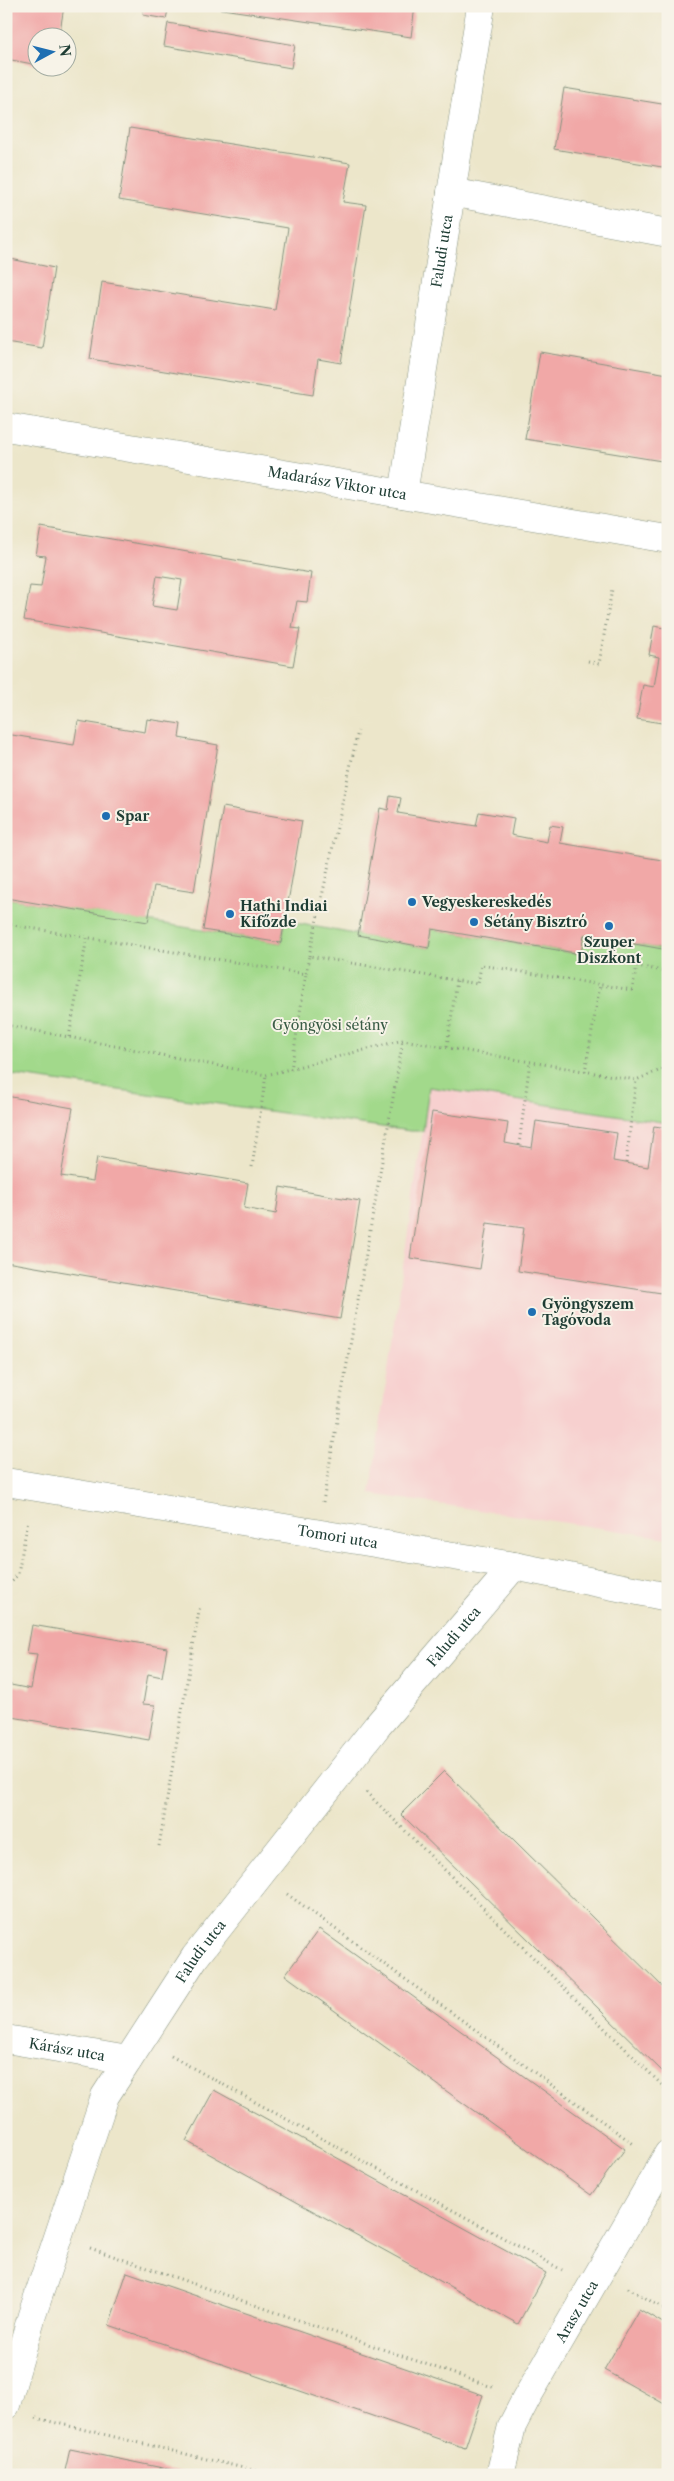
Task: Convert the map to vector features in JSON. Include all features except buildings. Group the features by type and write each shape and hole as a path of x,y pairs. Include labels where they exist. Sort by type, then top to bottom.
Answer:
{"street":[{"name":"Faludi utca","path":"403,494 480,6"},
{"path":"451,192 668,233"},
{"name":"Madarász Viktor utca","path":"6,427 668,540"},
{"name":"Tomori utca","path":"6,1482 218,1516 317,1535 514,1566 668,1597"},
{"name":"Faludi utca","path":"6,2405 58,2237 105,2096 195,1957 378,1725 514,1566"},
{"name":"Kárász utca","path":"6,2039 135,2050"},
{"name":"Arasz utca","path":"500,2475 512,2426 526,2398 668,2154"}],"path":[{"path":"588,662 599,664 612,589"},
{"path":"291,1070 309,956 358,732"},
{"path":"6,924 306,974"},
{"path":"69,1037 87,938"},
{"path":"309,956 478,984 482,965 632,990 637,966 668,972"},
{"path":"447,1046 457,980"},
{"path":"584,1072 600,985"},
{"path":"6,1025 266,1075 402,1040 530,1060 584,1072 636,1080 668,1067"},
{"path":"317,1535 402,1040"},
{"path":"519,1145 530,1060"},
{"path":"252,1168 266,1075"},
{"path":"626,1163 636,1080"},
{"path":"6,1589 18,1574 33,1486"},
{"path":"159,1846 200,1605"},
{"path":"343,1769 668,2091"},
{"path":"260,1875 630,2141"},
{"path":"135,2050 550,2264"},
{"path":"58,2237 526,2398"},
{"path":"645,2298 668,2311"},
{"path":"35,2418 273,2475"}],"shaded area":[{"name":"Gyöngyszem Tagóvoda","path":"429,1087 668,1123 668,1538 370,1494"}],"green space":[{"name":"Gyöngyösi sétány","path":"6,898 281,943 285,921 429,948 432,929 580,954 584,935 668,950 668,1123 429,1087 423,1131 410,1131 6,1074"}],"place":[{"name":"Spar","path":"106,816"},
{"name":"Vegyeskereskedés","path":"412,902"},
{"name":"Hathi Indiai Kifőzde","path":"230,914"},
{"name":"Sétány Bisztró","path":"474,922"},
{"name":"Szuper Diszkont","path":"609,926"},
{"name":"Gyöngyszem Tagóvoda","path":"532,1312"}]}
